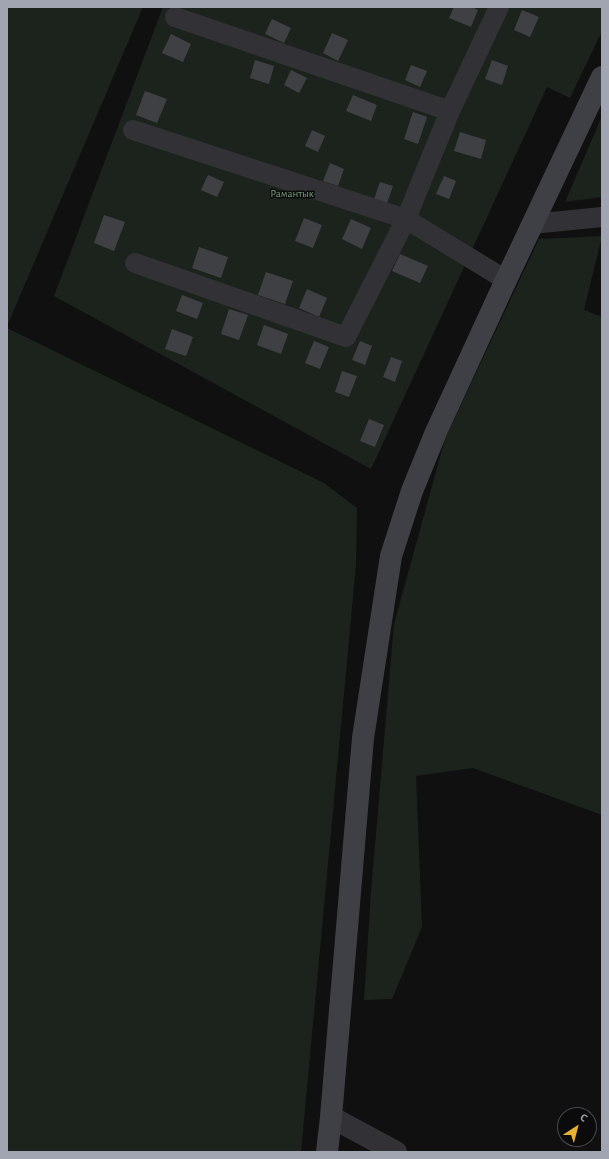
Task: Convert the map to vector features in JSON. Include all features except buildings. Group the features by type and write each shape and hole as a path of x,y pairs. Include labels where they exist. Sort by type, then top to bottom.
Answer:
{"main road":[{"path":"327,1152 363,738 391,556 412,491 436,432 602,76"}],"street":[{"path":"135,264 346,337 406,219 450,111 500,7"},
{"path":"175,17 450,111"},
{"path":"132,130 406,219 506,280"},
{"path":"532,224 602,217"},
{"path":"331,1117 396,1152"}],"green space":[{"path":"7,7 143,7 7,326"},
{"name":"Рамантык","path":"163,7 602,7 602,31 570,98 547,87 371,469 54,296"},
{"path":"602,116 602,197 565,202"},
{"path":"602,236 584,310 602,317 602,815 473,768 416,776 422,927 392,999 364,1000 371,892 394,624 445,439 539,239"},
{"path":"7,328 324,483 357,508 356,565 301,1152 7,1152"}]}
